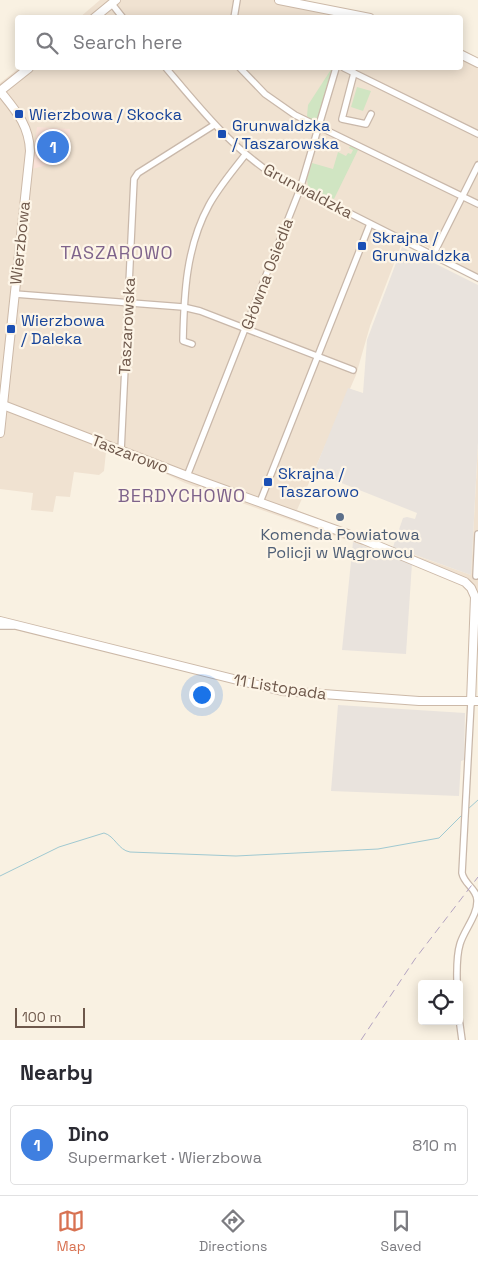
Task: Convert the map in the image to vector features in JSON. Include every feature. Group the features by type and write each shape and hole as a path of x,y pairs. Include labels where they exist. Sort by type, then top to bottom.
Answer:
{"street":[{"path":"234,15 237,0"},
{"path":"279,0 346,15"},
{"path":"98,15 114,2 121,15"},
{"path":"463,56 478,63"},
{"path":"0,91 26,70"},
{"name":"Grunwaldzka","path":"168,70 214,125 245,155 272,174 478,278"},
{"path":"242,70 273,101 318,127 478,204"},
{"name":"Główna Osiedla","path":"187,476 300,189 335,70"},
{"path":"349,70 478,134"},
{"path":"354,72 342,119 366,124 371,114"},
{"name":"Wierzbowa","path":"0,91 24,122 29,140 0,432"},
{"name":"Taszarowska","path":"121,450 135,175 214,125"},
{"path":"192,344 183,340 184,307 188,265 198,229 219,189 245,155"},
{"path":"433,255 478,165"},
{"path":"260,502 370,224"},
{"path":"15,294 184,307 246,328 353,370"},
{"name":"Taszarowo","path":"3,405 187,476 364,540 467,584"},
{"path":"457,980 460,944 476,909 477,900 475,893 464,880 462,873 474,701 475,604 474,593 467,584 477,575 478,534"},
{"name":"11 Listopada","path":"0,621 282,691 360,698 474,701"},
{"path":"0,626 17,625"},
{"path":"460,1025 462,1040"}],"shaded area":[{"path":"100,0 279,0 348,15 82,15"},
{"path":"463,55 478,63 478,274 405,235 370,326 356,375 297,510 360,536 471,575 478,445 478,619 471,588 412,563 185,483 147,465 110,452 106,452 104,471 99,475 74,472 70,497 56,496 53,512 31,510 33,493 0,489 0,83 16,70 463,70"},
{"path":"37,127 70,129 70,159 32,169"},
{"path":"402,247 478,285 478,442 471,575 393,547 403,518 415,519 417,513 314,472 348,388 363,393 367,340"},
{"path":"353,542 412,563 406,654 342,650"},
{"path":"338,705 465,713 464,760 461,761 459,796 331,791"}],"green space":[{"path":"331,70 318,117 312,121 307,116 308,105"},
{"path":"357,87 371,91 363,111 351,107"},
{"path":"351,145 358,150 334,199 308,187 307,179 312,163 333,169 338,152 346,156 348,153 351,154 353,150 349,148"}],"waterway":[{"path":"468,809 478,800"},
{"path":"0,876 59,847 104,833 111,837 122,849 130,852 236,856 378,849 439,838 462,815"}],"railway":[{"path":"361,1040 415,959 478,877"}],"place":[{"name":"Wierzbowa / Skocka","path":"19,114"},
{"name":"Grunwaldzka / Taszarowska","path":"222,134"},
{"name":"Dino","path":"53,147"},
{"name":"Skrajna / Grunwaldzka","path":"362,246"},
{"name":"Wierzbowa / Daleka","path":"11,329"},
{"name":"Skrajna / Taszarowo","path":"268,482"},
{"name":"Komenda Powiatowa Policji w Wągrowcu","path":"340,517"}],"district":[{"name":"TASZAROWO","path":"117,252"},
{"name":"BERDYCHOWO","path":"182,495"}]}
